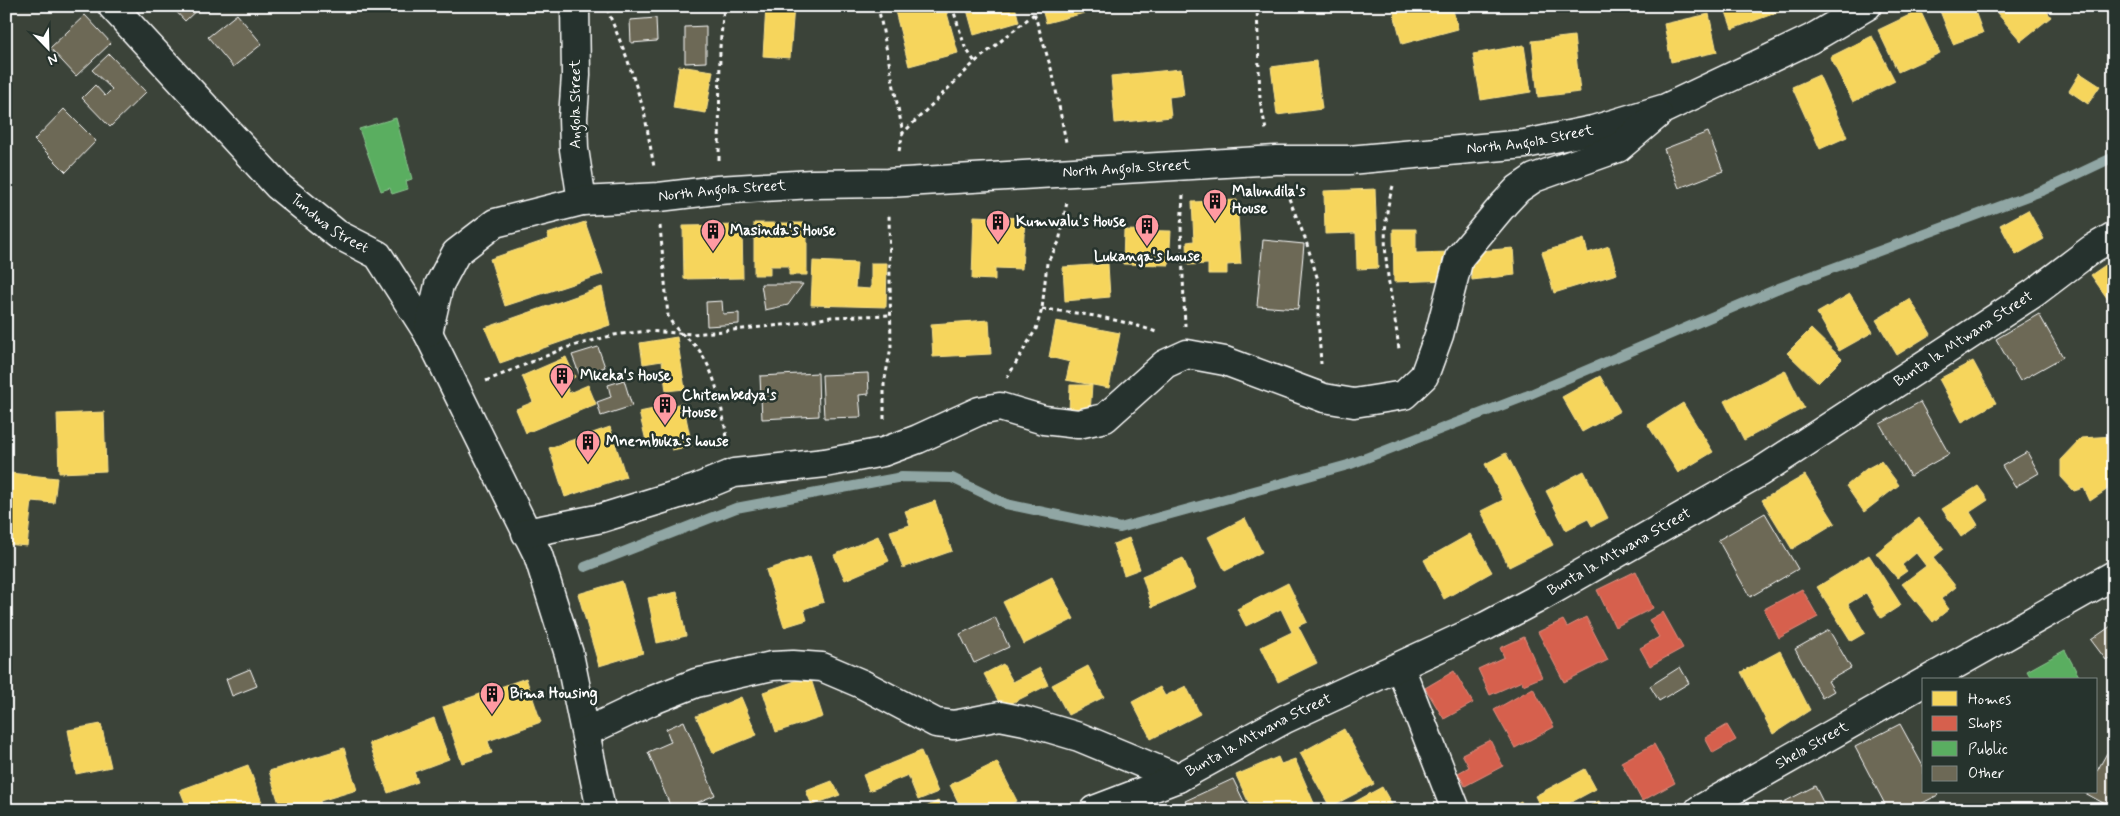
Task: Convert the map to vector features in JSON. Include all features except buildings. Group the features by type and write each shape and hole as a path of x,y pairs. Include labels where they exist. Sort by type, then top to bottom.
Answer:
{"street":[{"name":"Tundwa Street","path":"112,6 278,186 337,234 378,255 428,333 532,544 569,654 601,810"},
{"name":"Angola Street","path":"575,6 574,149 582,201"},
{"name":"North Angola Street","path":"428,333 439,286 456,253 495,224 582,201 659,197 718,190 812,184 888,183 1275,160 1349,160 1525,144 1593,130 1666,108 1811,38 1867,6"},
{"path":"532,544 602,518 695,489 734,474 825,463 883,452 918,439 979,411 1000,407 1044,420 1078,424 1105,418 1186,347 1324,398 1354,403 1404,395 1424,376 1439,335 1459,258 1504,204 1518,189 1534,178 1618,148 1666,108"},
{"name":"Bunta la Mtwana Street","path":"1094,810 1178,778 1285,719 1400,667 1535,600 1760,472 2034,294 2092,249 2114,236"},
{"path":"1932,678 2114,575"},
{"path":"586,732 654,700 696,683 772,666 793,665 822,668 830,671 862,684 936,723 954,725 1000,716 1025,721 1079,737 1178,778"},
{"path":"1400,667 1456,810"},
{"name":"Shela Street","path":"1699,810 1922,683"}],"path":[{"path":"606,6 627,58 644,112 659,197 661,250 668,316 672,326 697,348 710,368 720,400 734,474"},
{"path":"718,190 720,47 724,6"},
{"path":"878,6 903,133 888,183 891,347 884,384 883,452"},
{"path":"952,6 965,47 975,62"},
{"path":"979,411 1015,368 1036,329 1042,309 1047,263 1059,242 1065,221 1070,172 1053,75 1032,6"},
{"path":"1257,6 1260,100 1267,134 1305,238 1318,280 1320,295 1318,317 1324,398"},
{"path":"903,133 975,62 1034,14"},
{"path":"1404,395 1394,305 1387,281 1385,255 1388,201 1409,155"},
{"path":"1042,309 1088,314 1135,324 1186,347 1181,227 1187,166"},
{"path":"458,394 506,372 581,343 635,332 680,334 792,324 831,317 891,315"}],"waterway":[{"path":"585,567 736,508 902,477 952,478 1006,504 1120,528 1348,465 1526,396 1779,288 2044,190 2114,157"}],"place":[{"name":"Malundila's House","path":"1215,222"},
{"name":"Kumwalu's House","path":"998,243"},
{"name":"Lukanga's house","path":"1147,247"},
{"name":"Masinda's House","path":"713,252"},
{"name":"Mkeka's House","path":"562,397"},
{"name":"Chitembedya's House","path":"665,426"},
{"name":"Mnembuka's house","path":"588,463"},
{"name":"Bima Housing","path":"492,715"}]}
